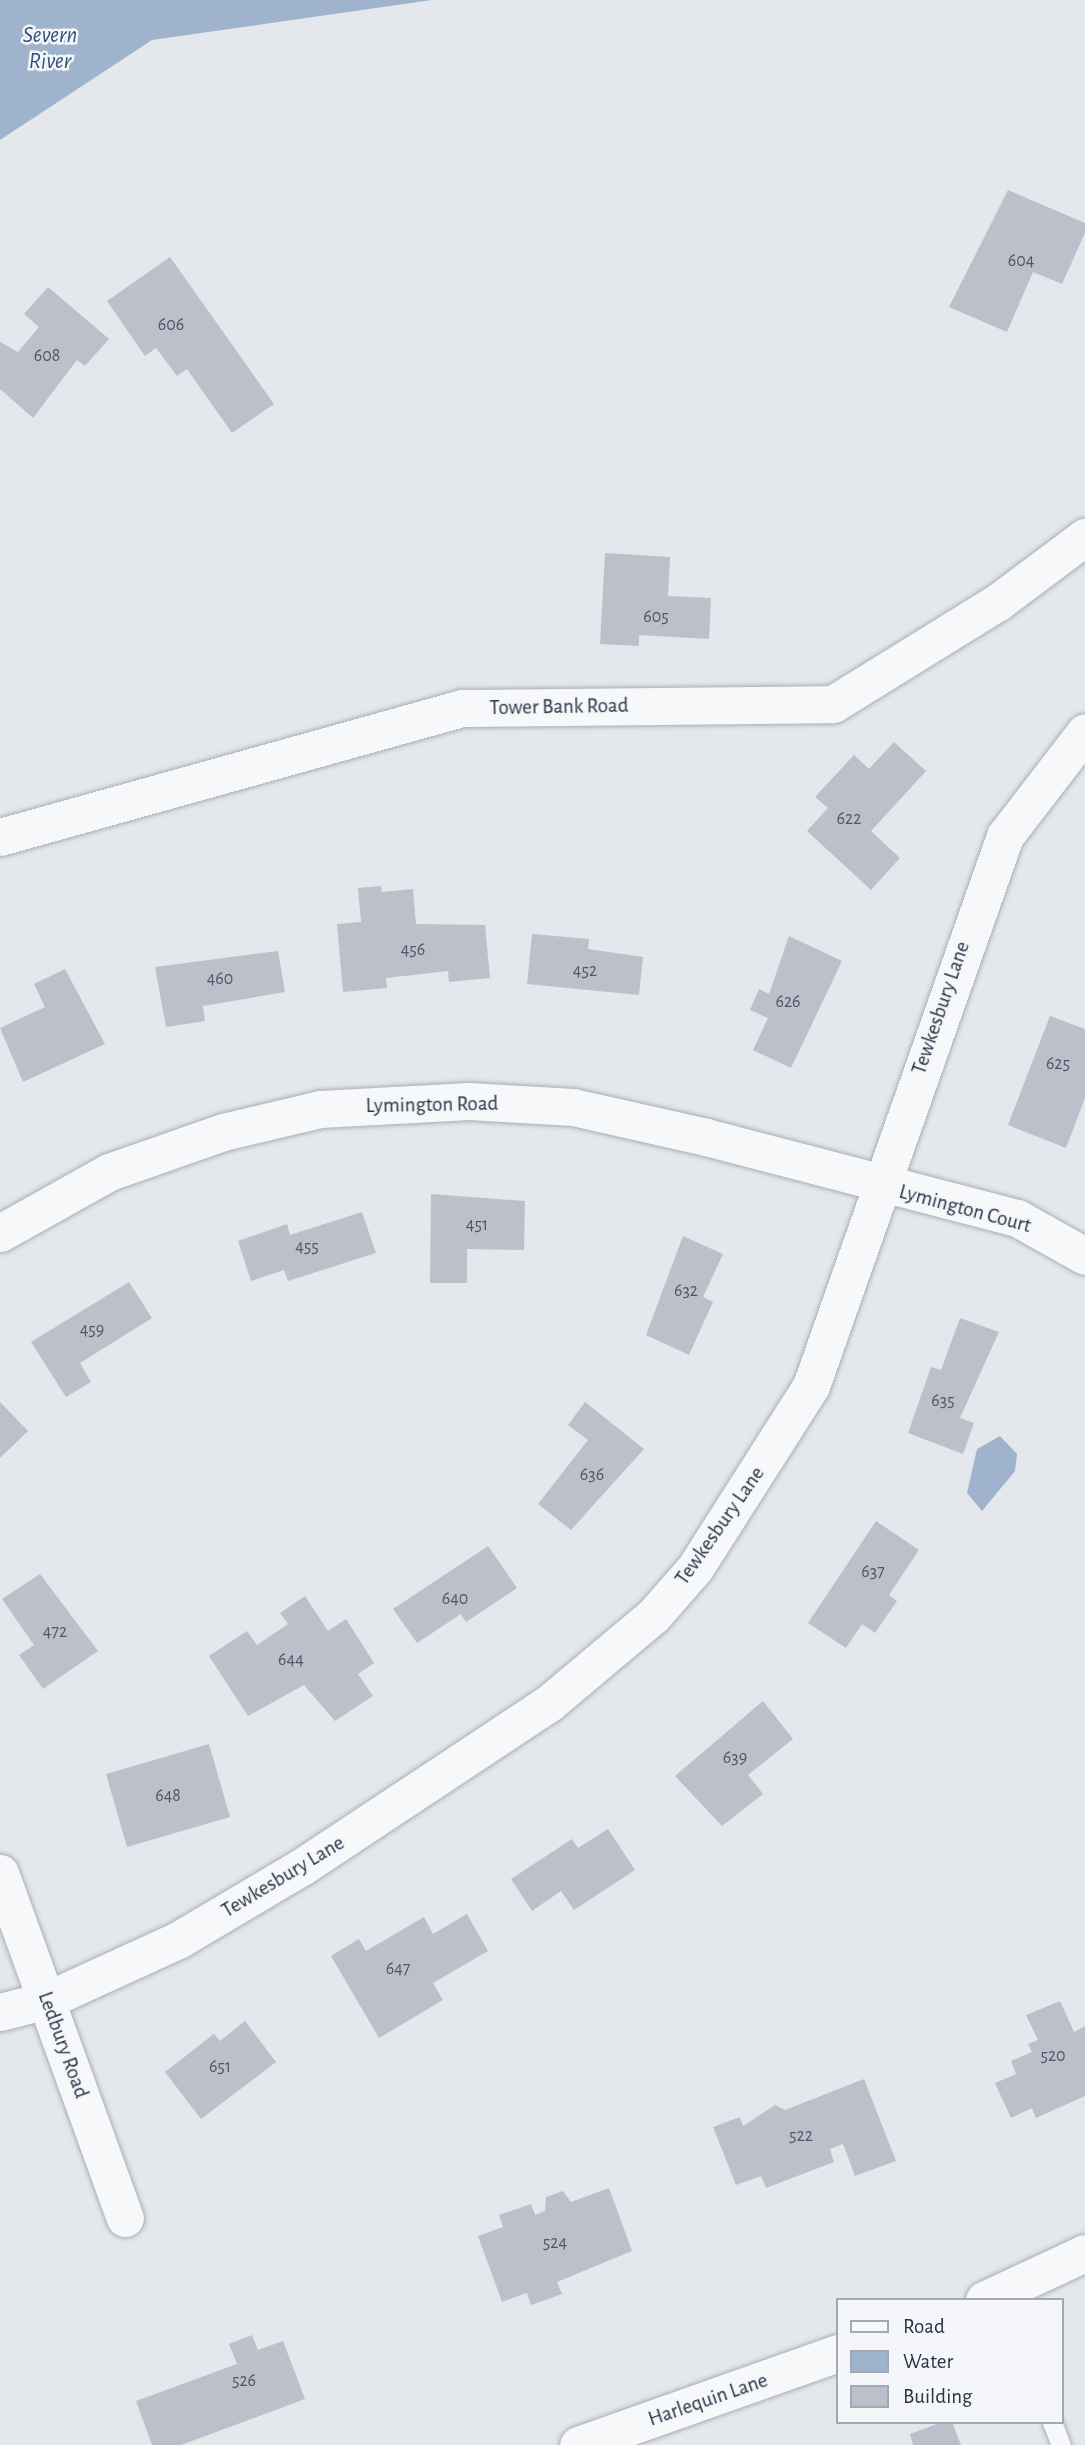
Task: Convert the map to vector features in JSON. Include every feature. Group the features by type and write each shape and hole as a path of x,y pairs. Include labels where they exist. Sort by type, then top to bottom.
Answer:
{"street":[{"name":"Tower Bank Road","path":"0,837 462,708 833,704 998,602 1085,537"},
{"name":"Tewkesbury Lane","path":"0,2012 47,2000 180,1939 303,1867 505,1735 653,1616 734,1515 811,1386 1004,836 1085,732"},
{"name":"Lymington Road","path":"0,1233 109,1172 223,1132 320,1109 399,1102 573,1107 880,1186"},
{"name":"Lymington Court","path":"880,1186 1017,1218 1085,1256"},
{"name":"Ledbury Road","path":"0,1873 125,2218"},
{"path":"997,2298 1085,2253"},
{"name":"Harlequin Lane","path":"578,2445 836,2354"}],"lane":[{"path":"1053,2424 1060,2445"}],"water":[{"name":"Severn River","path":"0,0 432,0 152,40 0,140"},
{"path":"1000,1436 1017,1454 1015,1471 982,1511 967,1493 977,1449"}],"building":[{"path":"1008,190 1085,223 1085,233 1062,284 1033,272 1007,332 949,307"},
{"path":"170,257 274,404 232,433 187,369 177,376 156,348 145,356 107,301"},
{"path":"48,287 109,339 85,366 77,360 33,418 0,389 0,342 18,352 39,327 24,314"},
{"path":"605,553 670,557 668,596 711,598 709,639 639,635 639,646 600,644"},
{"path":"894,742 926,771 871,831 900,858 871,890 807,831 828,808 815,797 854,755 869,769"},
{"path":"381,886 382,892 413,889 416,924 485,925 490,978 449,982 448,971 386,978 387,988 343,992 337,924 361,922 358,888"},
{"path":"532,934 589,939 588,949 643,957 639,995 527,984"},
{"path":"789,936 842,961 791,1068 753,1050 768,1018 750,1010 759,989 769,994"},
{"path":"278,951 285,992 203,1006 205,1021 166,1027 155,967"},
{"path":"65,969 105,1044 23,1082 0,1028 45,1007 34,984"},
{"path":"1050,1016 1085,1029 1085,1098 1066,1148 1008,1125"},
{"path":"431,1194 525,1201 524,1250 467,1249 467,1283 430,1283"},
{"path":"362,1212 376,1253 288,1281 284,1270 251,1281 238,1241 287,1224 290,1235"},
{"path":"683,1236 723,1254 703,1297 713,1302 689,1355 646,1335"},
{"path":"129,1282 152,1318 80,1363 91,1382 66,1397 31,1342"},
{"path":"960,1318 999,1332 960,1418 974,1423 963,1454 908,1433 931,1367 941,1370"},
{"path":"0,1402 28,1431 0,1458"},
{"path":"585,1402 644,1449 571,1530 538,1504 588,1440 568,1425"},
{"path":"876,1521 919,1550 889,1595 897,1601 875,1633 862,1624 846,1648 808,1623"},
{"path":"488,1546 517,1588 466,1622 461,1614 417,1643 393,1609"},
{"path":"40,1574 98,1651 43,1689 19,1655 34,1645 2,1599"},
{"path":"305,1596 328,1631 346,1619 374,1663 358,1674 373,1696 335,1721 304,1685 248,1716 209,1656 247,1631 257,1645 288,1624 280,1613"},
{"path":"763,1701 793,1739 748,1775 763,1794 722,1826 675,1776"},
{"path":"209,1744 230,1817 127,1847 106,1774"},
{"path":"608,1829 635,1870 574,1910 561,1891 532,1911 511,1879 572,1839 578,1848"},
{"path":"467,1914 488,1951 433,1983 443,2000 379,2038 331,1956 359,1939 366,1951 424,1917 433,1934"},
{"path":"1060,2001 1074,2032 1085,2026 1085,2096 1036,2118 1032,2108 1011,2118 995,2083 1016,2074 1011,2061 1032,2052 1028,2044 1038,2040 1026,2015"},
{"path":"245,2021 276,2062 201,2119 165,2072 214,2034 220,2041"},
{"path":"864,2079 896,2161 855,2176 843,2144 830,2149 834,2162 766,2188 761,2176 736,2185 713,2127 740,2117 743,2126 775,2105 785,2110"},
{"path":"609,2188 632,2251 557,2282 562,2294 531,2305 527,2293 502,2302 478,2236 503,2227 499,2215 531,2204 535,2215 545,2211 546,2197 563,2191 571,2202"},
{"path":"252,2335 258,2350 283,2341 305,2399 181,2445 152,2445 136,2401 237,2364 229,2344"},
{"path":"937,2424 953,2424 961,2445 913,2445 910,2434"}]}
